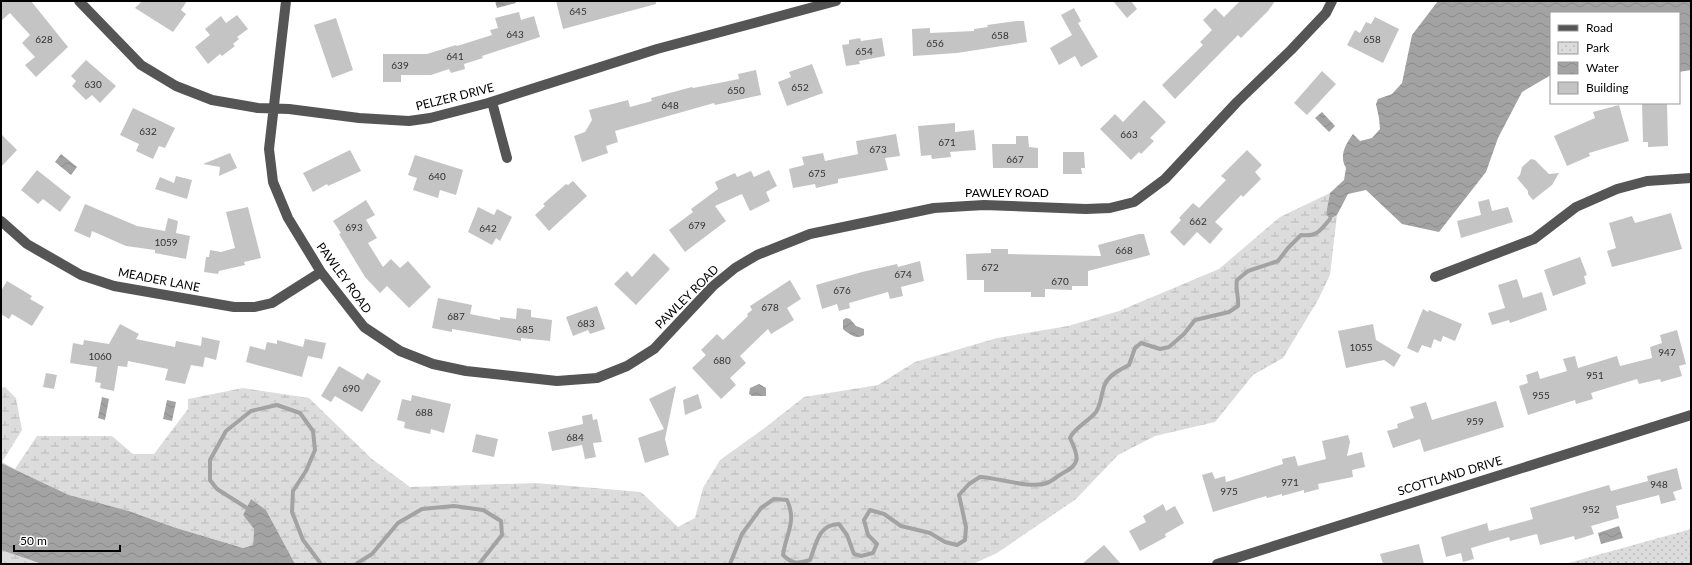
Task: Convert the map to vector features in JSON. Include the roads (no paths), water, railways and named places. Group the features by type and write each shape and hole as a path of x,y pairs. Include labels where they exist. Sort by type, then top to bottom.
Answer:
{"street":[{"name":"PELZER DRIVE","path":"79,1 141,65 176,86 212,100 258,108 359,118 409,121 430,118 492,102 657,49 836,1"},
{"name":"PAWLEY ROAD","path":"286,1 269,149 273,182 288,218 321,272 364,327 400,351 433,364 466,371 557,381 597,378 627,366 654,349 714,286 735,268 757,255 810,234 934,208 984,205 1086,209 1110,208 1134,202 1165,179 1237,102 1291,50 1326,13 1332,1"},
{"path":"492,102 507,158"},
{"path":"1435,277 1534,239 1576,207 1616,189 1647,181 1691,178"},
{"name":"MEADER LANE","path":"1,220 27,244 81,276 114,286 234,307 255,307 272,303 321,272"},
{"name":"SCOTTLAND DRIVE","path":"1217,564 1691,415"}],"water":[{"path":"495,1 515,1 516,3 497,8"},
{"path":"1438,1 1691,1 1691,70 1680,72 1680,12 1550,12 1550,76 1522,92 1498,138 1486,172 1439,232 1402,224 1366,190 1348,194 1337,215 1330,219 1326,214 1330,193 1344,180 1346,168 1343,155 1345,146 1353,134 1360,141 1372,138 1380,129 1376,104 1378,99 1392,94 1402,83 1412,35"},
{"path":"1322,112 1335,126 1329,132 1315,118"},
{"path":"61,154 77,167 71,175 55,162"},
{"path":"846,318 850,319 856,326 864,329 864,335 855,337 843,329 843,320"},
{"path":"759,384 766,388 766,396 752,396 749,394 750,388"},
{"path":"102,397 109,399 105,420 98,418"},
{"path":"167,400 176,402 172,421 163,419"},
{"path":"1,463 69,495 129,511 173,527 243,548 253,545 254,529 243,515 251,499 266,510 295,564 42,564 1,550"},
{"path":"1619,526 1623,538 1601,544 1598,533"}],"waterway":[{"path":"730,564 742,534 761,508 774,499 787,500 790,508 790,528 783,555 792,562 810,560 822,531 832,525 839,524 847,535 854,554 861,556 873,553 877,544 868,535 864,520 870,510 884,514 901,526 930,533 945,542 957,545 965,540 966,527 959,495 969,484 980,477 1023,484 1040,485 1049,482 1069,470 1076,462 1077,458 1070,438 1072,434 1096,412 1106,382 1113,374 1129,365 1135,348 1141,343 1160,349 1169,347 1184,334 1195,320 1229,312 1238,306 1236,286 1237,280 1248,271 1278,261 1301,235 1315,234 1324,227 1330,219"},
{"path":"247,508 217,489 210,480 210,460 226,431 251,411 277,405 300,413 313,431 315,450 306,471 293,491 292,512 303,540 321,564"},
{"path":"356,564 372,554 398,523 422,509 454,506 483,510 501,521 502,535 479,564"}]}
